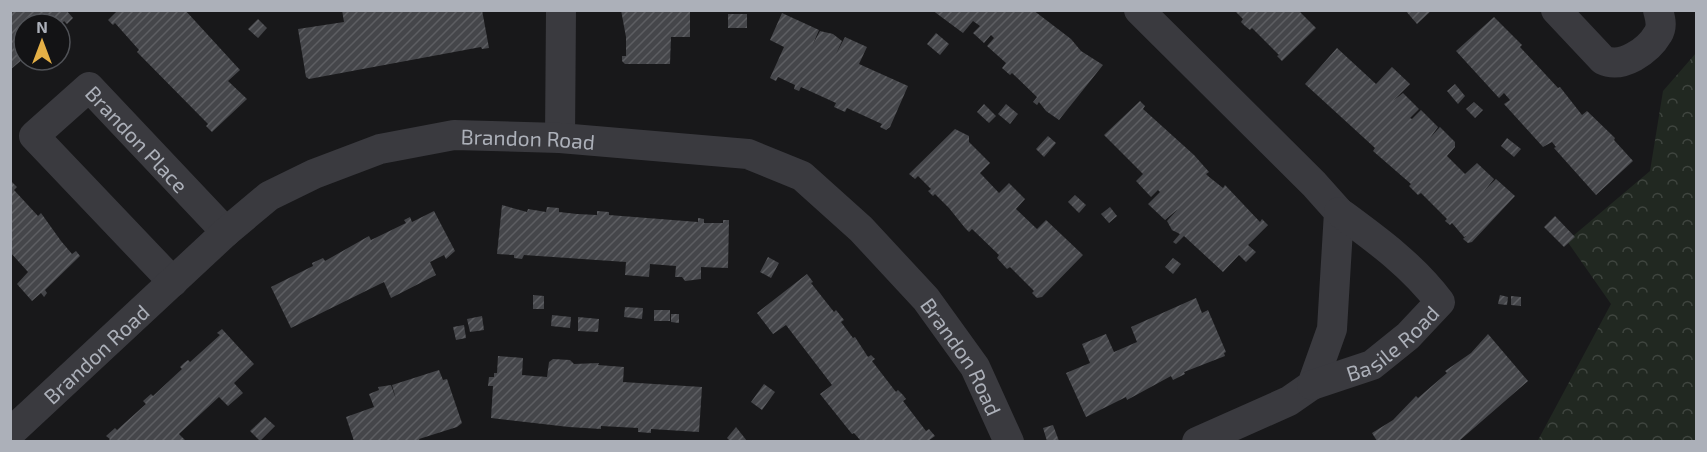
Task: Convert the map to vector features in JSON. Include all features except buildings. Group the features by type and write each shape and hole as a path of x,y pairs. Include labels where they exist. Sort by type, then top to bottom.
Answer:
{"street":[{"path":"560,138 561,10"},
{"name":"Basile Road","path":"1139,10 1314,184 1339,212 1422,278 1440,302 1408,336 1372,365 1312,385 1289,400 1197,441"},
{"path":"1556,10 1603,60 1611,64 1622,63 1633,57 1658,33 1661,23 1658,10"},
{"name":"Brandon Place","path":"172,282 34,136 88,87 226,232"},
{"name":"Brandon Road","path":"10,433 226,232 269,196 314,174 380,149 454,135 560,138 748,154 802,176 861,229 926,299 975,367 1009,441"},
{"name":"Basile Road","path":"1312,385 1332,329 1339,212"}],"green space":[{"path":"1696,53 1696,441 1537,442 1611,304 1567,241 1650,171 1663,91"}]}
